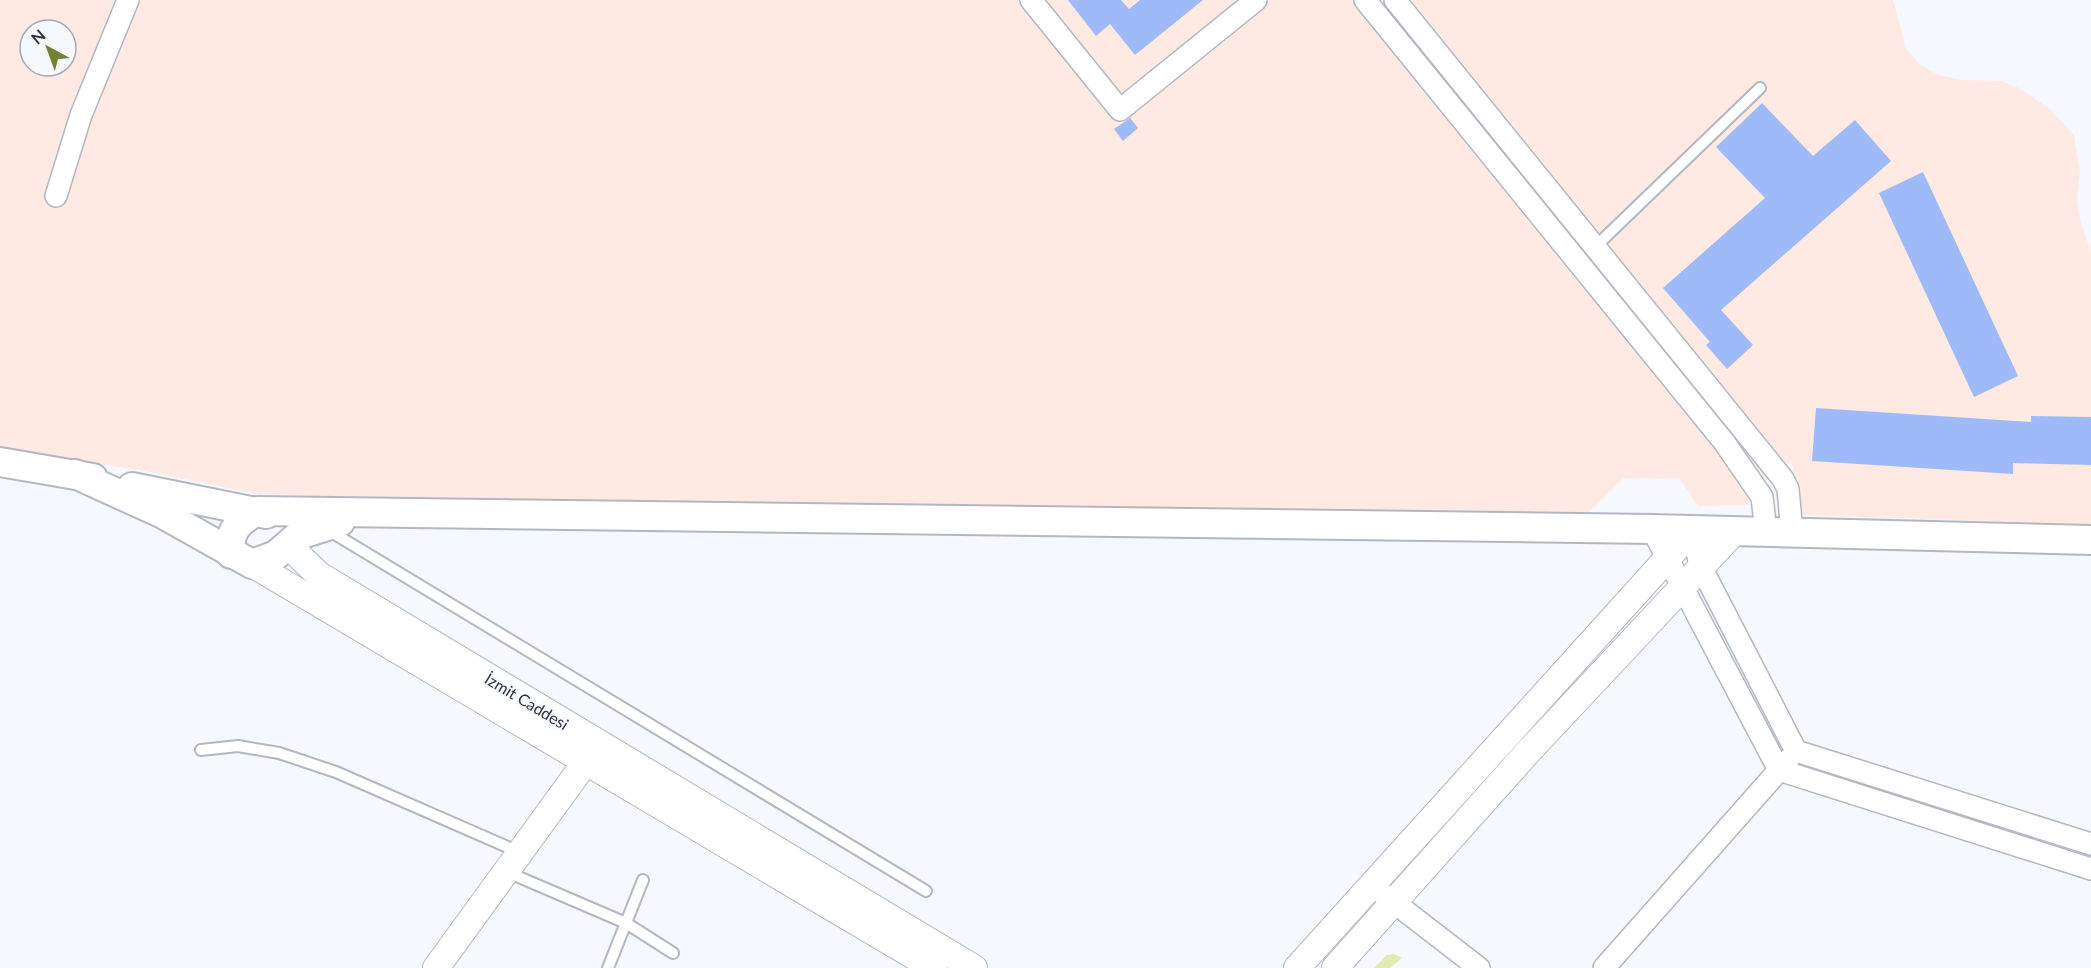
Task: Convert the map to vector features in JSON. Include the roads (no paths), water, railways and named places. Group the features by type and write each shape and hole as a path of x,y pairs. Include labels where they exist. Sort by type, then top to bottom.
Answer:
{"main road":[{"name":"İzmit Caddesi","path":"0,462 75,474 258,511 277,520 292,540"},
{"name":"İzmit Caddesi","path":"75,474 163,514 241,559"},
{"path":"425,514 321,526 292,540 276,555 241,559 230,543 234,528 258,511 1652,529 2091,540"}],"street":[{"path":"56,196 81,115 128,0"},
{"path":"1031,0 1120,110 1256,0"},
{"path":"1365,0 1724,442 1762,497 1779,533"},
{"path":"1395,0 1783,479 1788,489 1779,533"},
{"path":"1652,529 1779,770 2091,869"},
{"path":"1297,968 1692,531"},
{"path":"1692,531 1700,565 1796,751 2091,844"},
{"path":"1335,968 1681,585 1735,531"},
{"name":"İzmit Caddesi","path":"292,540 299,556 319,575 974,968"},
{"name":"İzmit Caddesi","path":"241,559 934,968"},
{"path":"1604,968 1796,751"},
{"path":"436,968 585,763"},
{"path":"1372,884 1393,903 1479,968"}],"lane":[{"path":"1595,247 1760,88"},
{"path":"321,526 926,891"},
{"path":"201,750 238,746 279,753 336,772 514,862 626,923 673,953"},
{"path":"608,968 643,880"}]}
